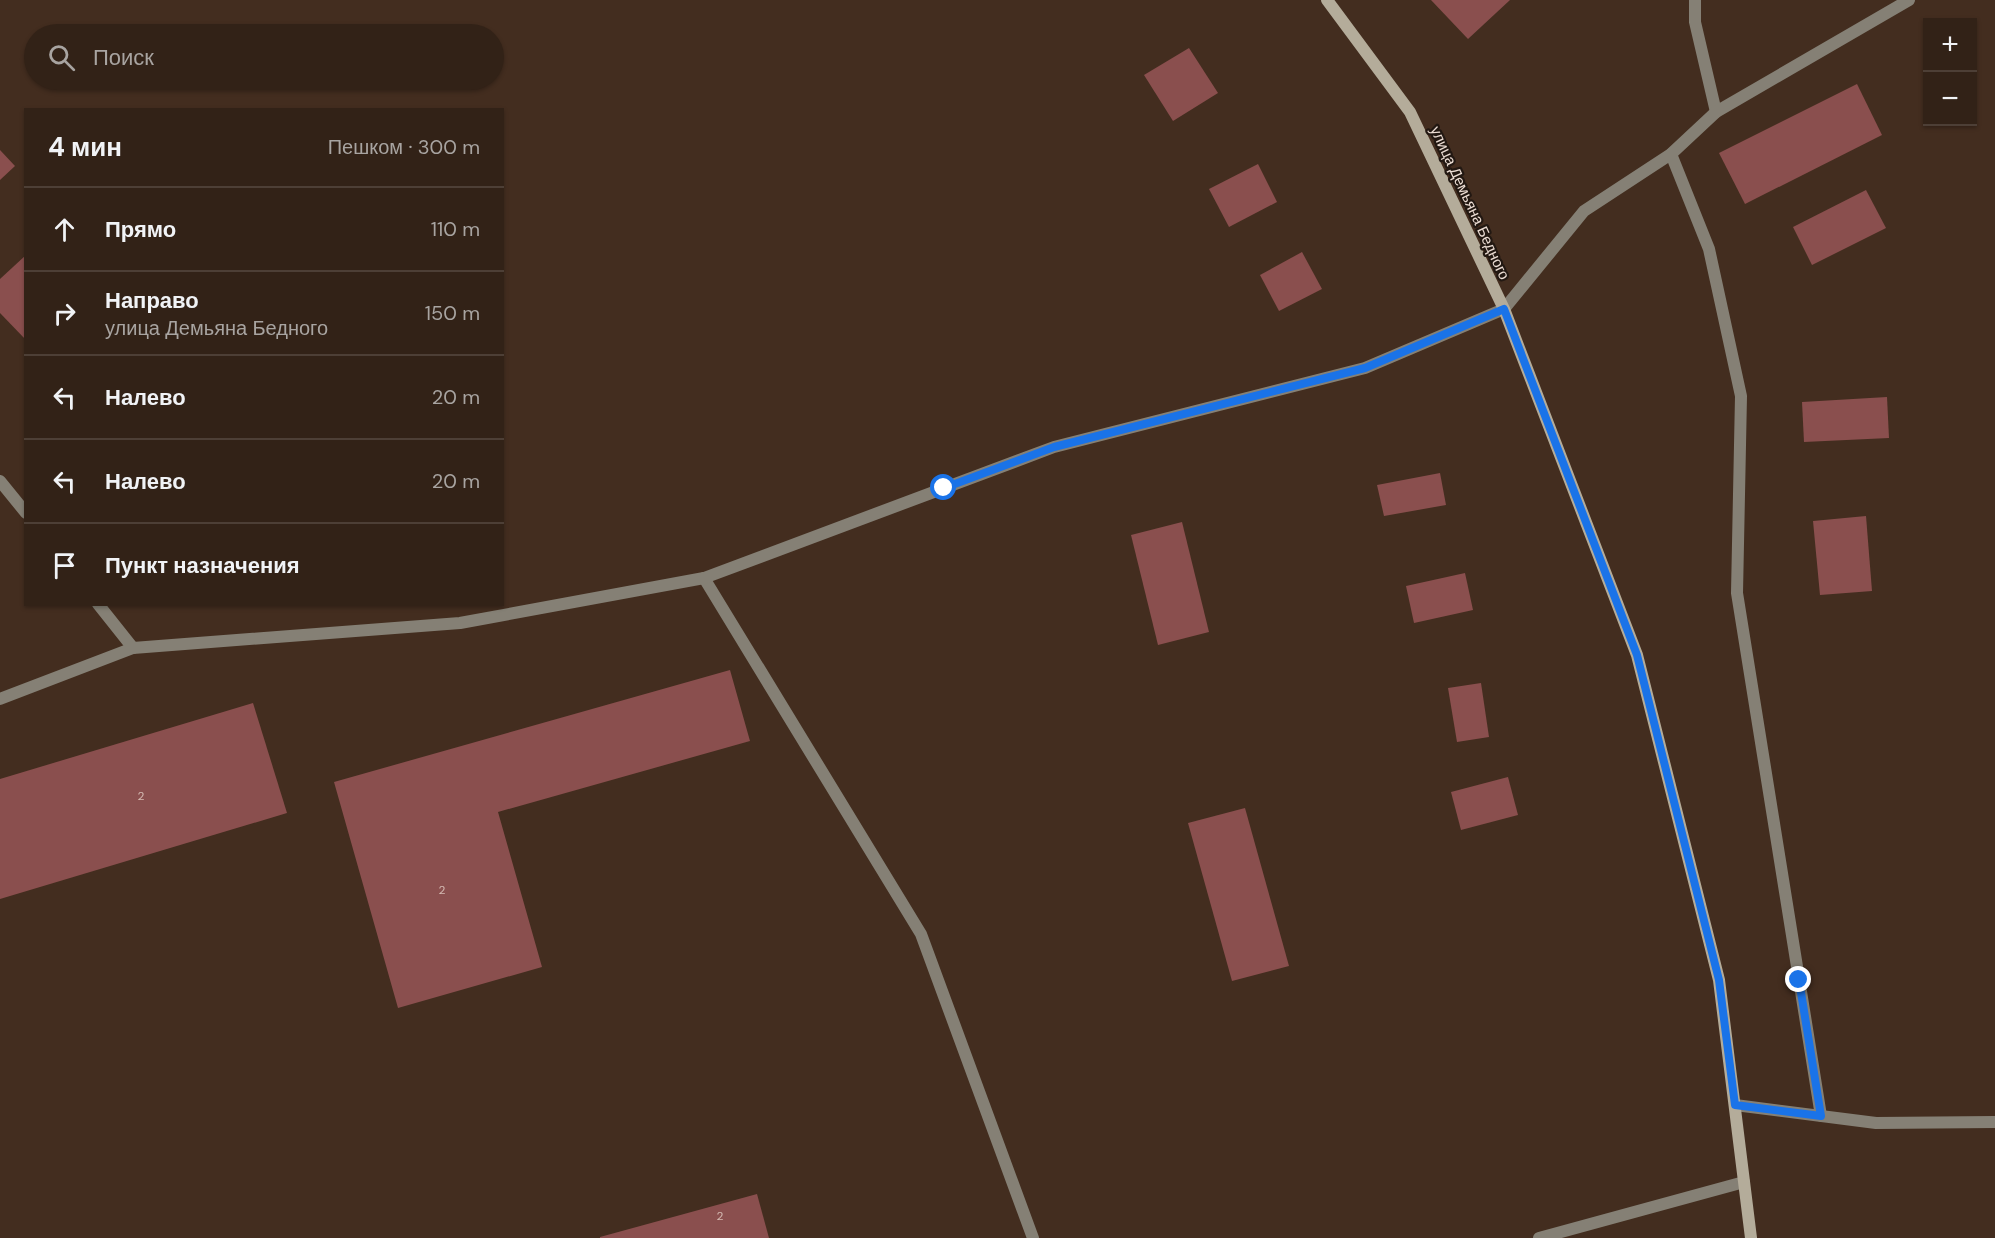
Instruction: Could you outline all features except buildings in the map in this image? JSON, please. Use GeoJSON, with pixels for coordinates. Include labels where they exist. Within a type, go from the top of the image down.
{"type":"FeatureCollection","features":[{"type":"Feature","properties":{"kind":"street","name":"улица Демьяна Бедного"},"geometry":{"type":"LineString","coordinates":[[1327,0],[1410,112],[1504,309],[1637,655],[1719,980],[1751,1238]]}},
{"type":"Feature","properties":{"kind":"street"},"geometry":{"type":"LineString","coordinates":[[1695,0],[1695,22],[1716,112]]}},
{"type":"Feature","properties":{"kind":"street"},"geometry":{"type":"LineString","coordinates":[[0,699],[133,648],[460,622],[704,578],[1054,447],[1365,368],[1504,309],[1584,211],[1671,154],[1716,112],[1909,0]]}},
{"type":"Feature","properties":{"kind":"street"},"geometry":{"type":"LineString","coordinates":[[1671,154],[1709,249],[1741,396],[1737,593],[1821,1116]]}},
{"type":"Feature","properties":{"kind":"street"},"geometry":{"type":"LineString","coordinates":[[0,481],[24,511]]}},
{"type":"Feature","properties":{"kind":"street"},"geometry":{"type":"LineString","coordinates":[[704,578],[921,934],[1033,1238]]}},
{"type":"Feature","properties":{"kind":"street"},"geometry":{"type":"LineString","coordinates":[[100,606],[133,648]]}},
{"type":"Feature","properties":{"kind":"street"},"geometry":{"type":"LineString","coordinates":[[1735,1105],[1876,1123],[1995,1122]]}},
{"type":"Feature","properties":{"kind":"street"},"geometry":{"type":"LineString","coordinates":[[1539,1238],[1744,1182]]}},
{"type":"Feature","properties":{"kind":"route"},"geometry":{"type":"LineString","coordinates":[[944,488],[1054,447],[1365,368],[1504,309],[1637,655],[1719,980],[1735,1105],[1821,1116],[1799,980]]}}]}
